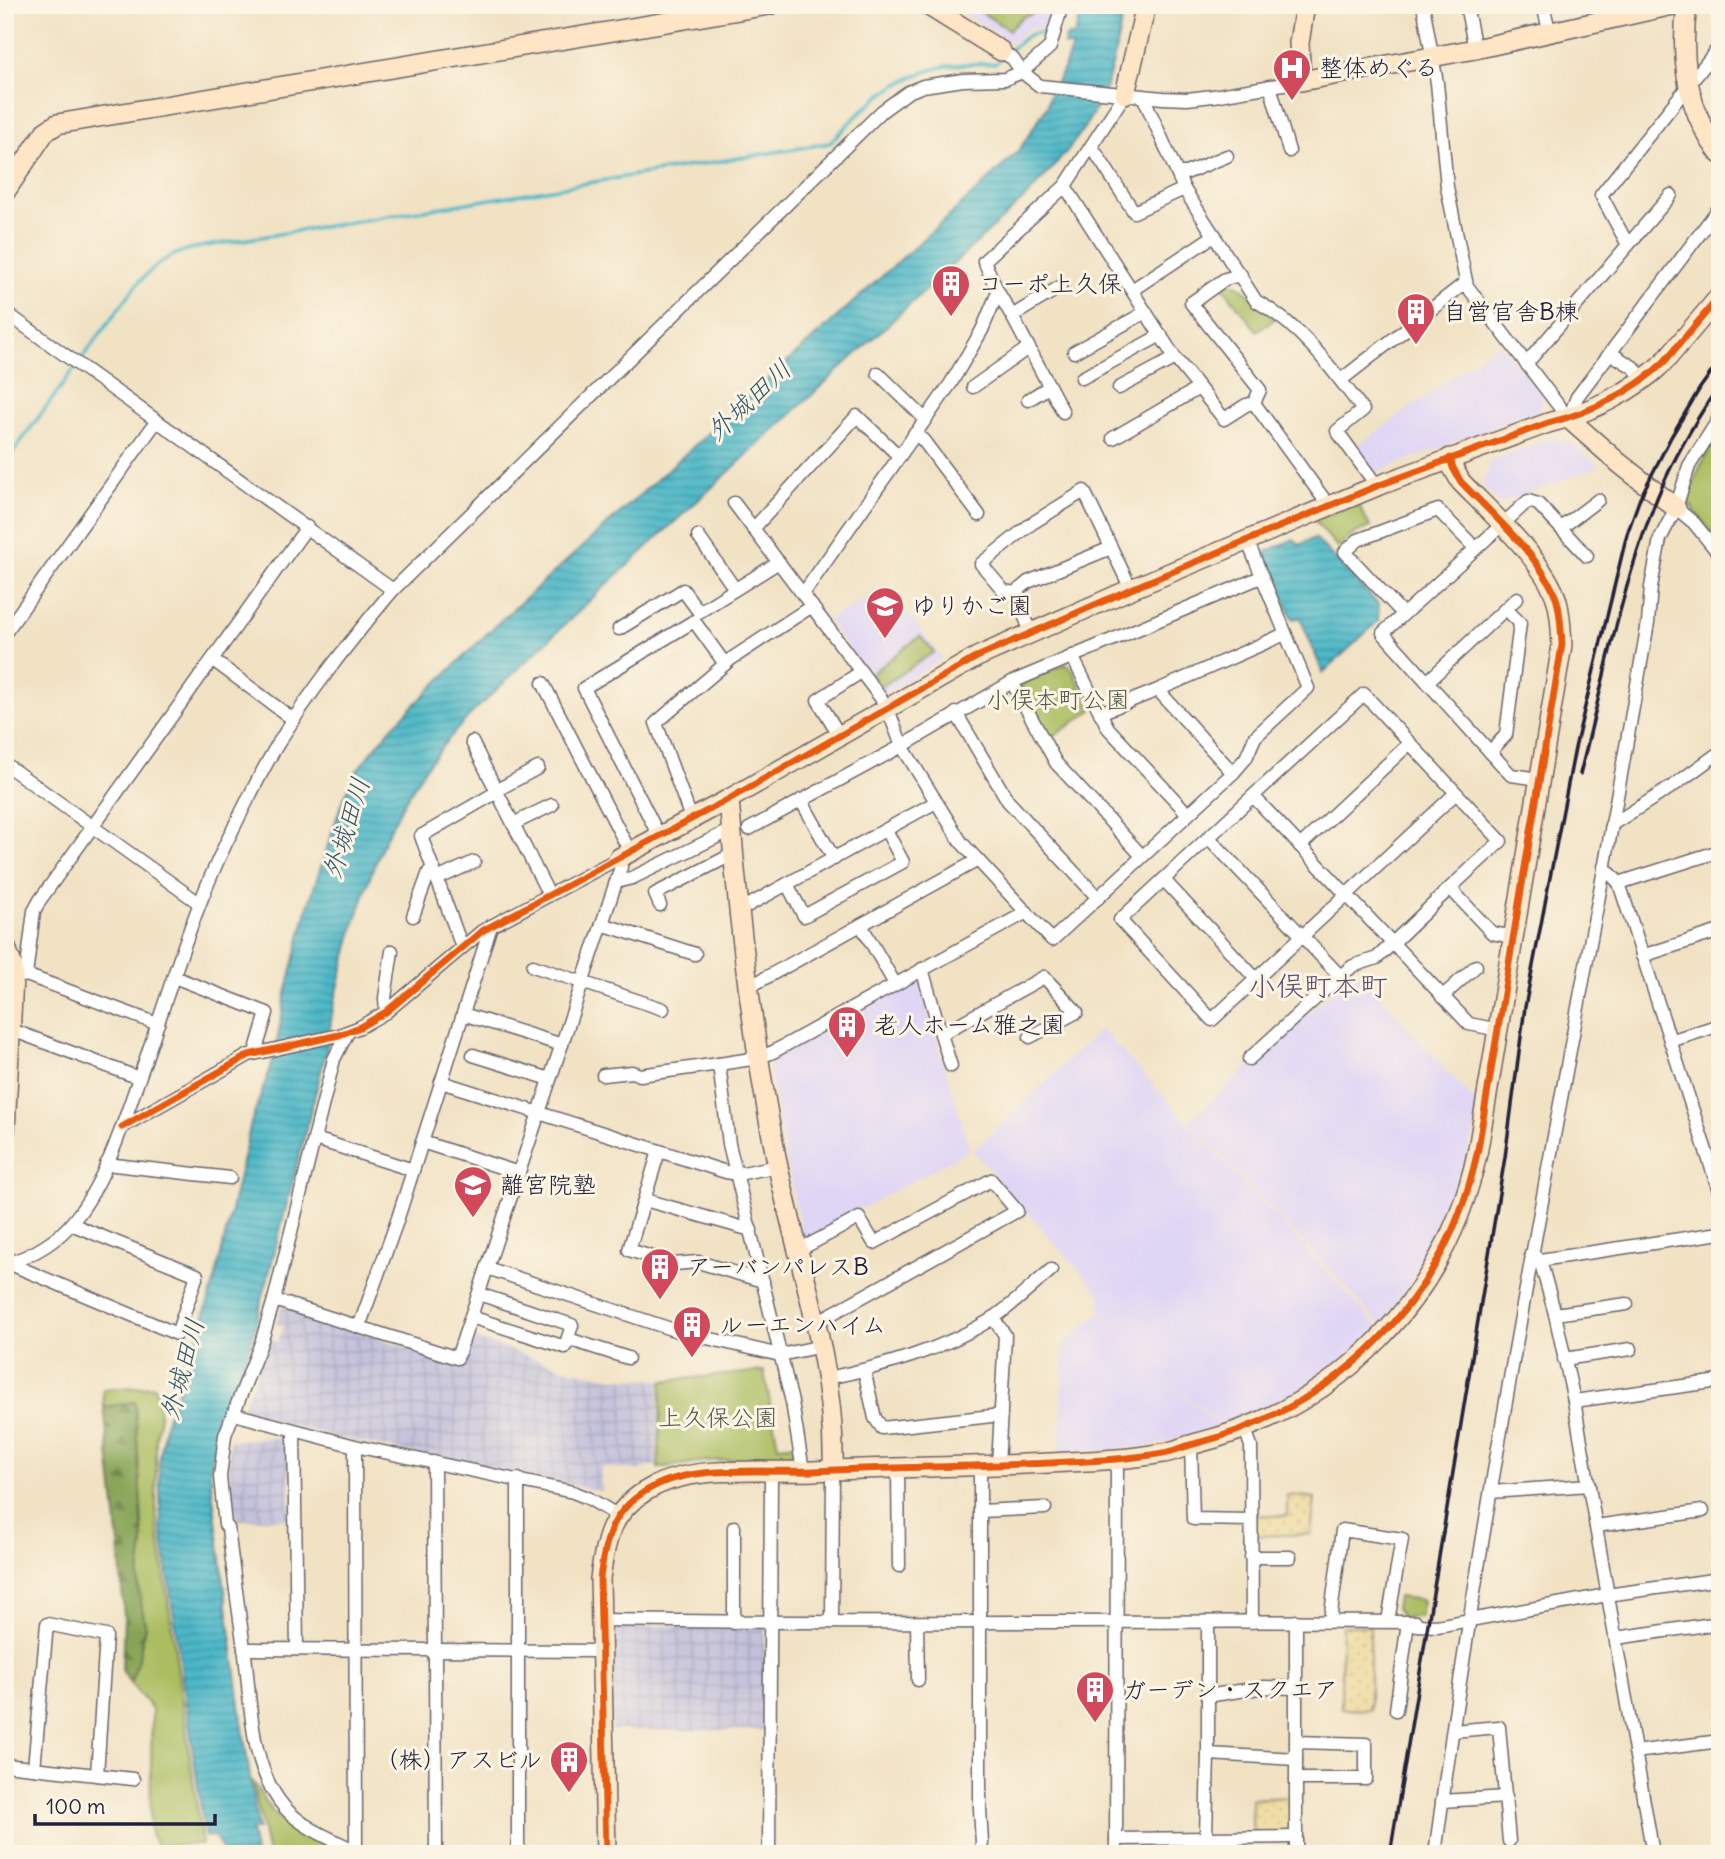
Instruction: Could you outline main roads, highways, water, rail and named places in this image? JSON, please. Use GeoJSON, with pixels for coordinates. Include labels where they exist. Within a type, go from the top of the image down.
{"type":"FeatureCollection","features":[{"type":"Feature","properties":{"kind":"water","name":"外城田川"},"geometry":{"type":"Polygon","coordinates":[[[1082,5],[1125,5],[1105,89],[1085,127],[1057,163],[1027,196],[601,590],[469,716],[424,770],[385,839],[353,929],[333,1008],[327,1048],[251,1343],[221,1424],[212,1457],[210,1474],[258,1829],[251,1830],[255,1854],[225,1854],[214,1836],[205,1837],[161,1526],[159,1463],[165,1424],[194,1349],[216,1276],[251,1123],[274,1058],[286,993],[308,906],[342,802],[358,769],[391,728],[499,622],[1019,150],[1048,105],[1049,96],[1062,73],[1072,47],[1064,45],[1066,37],[1075,35],[1082,5]]]}},
{"type":"Feature","properties":{"kind":"water"},"geometry":{"type":"Polygon","coordinates":[[[1315,538],[1379,605],[1378,621],[1323,673],[1300,617],[1293,620],[1264,553],[1294,539],[1299,545],[1315,538]]]}},
{"type":"Feature","properties":{"kind":"waterway"},"geometry":{"type":"LineString","coordinates":[[1009,51],[1032,34],[1050,34]]}},
{"type":"Feature","properties":{"kind":"waterway"},"geometry":{"type":"LineString","coordinates":[[5,463],[134,288],[156,266],[180,252],[830,143],[867,106],[908,79],[942,67],[996,63],[1001,59]]}},
{"type":"Feature","properties":{"kind":"railway"},"geometry":{"type":"LineString","coordinates":[[1390,1854],[1505,1157],[1525,1007],[1575,748],[1627,534],[1640,498],[1671,437],[1720,360]]}},
{"type":"Feature","properties":{"kind":"railway"},"geometry":{"type":"LineString","coordinates":[[1580,774],[1621,608],[1641,542],[1674,461],[1720,384]]}},
{"type":"Feature","properties":{"kind":"place","name":"整体めぐる"},"geometry":{"type":"Point","coordinates":[1292,102]}},
{"type":"Feature","properties":{"kind":"place","name":"コーポ上久保"},"geometry":{"type":"Point","coordinates":[951,318]}},
{"type":"Feature","properties":{"kind":"place","name":"自営官舎B棟"},"geometry":{"type":"Point","coordinates":[1416,346]}},
{"type":"Feature","properties":{"kind":"place","name":"ゆりかご園"},"geometry":{"type":"Point","coordinates":[885,640]}},
{"type":"Feature","properties":{"kind":"place","name":"老人ホーム雅之園"},"geometry":{"type":"Point","coordinates":[847,1059]}},
{"type":"Feature","properties":{"kind":"place","name":"離宮院塾"},"geometry":{"type":"Point","coordinates":[473,1219]}},
{"type":"Feature","properties":{"kind":"place","name":"アーバンパレスB"},"geometry":{"type":"Point","coordinates":[660,1301]}},
{"type":"Feature","properties":{"kind":"place","name":"ルーエンハイム"},"geometry":{"type":"Point","coordinates":[692,1359]}},
{"type":"Feature","properties":{"kind":"place","name":"ガーデン・スクエア"},"geometry":{"type":"Point","coordinates":[1095,1724]}},
{"type":"Feature","properties":{"kind":"place","name":"（株）アスビル"},"geometry":{"type":"Point","coordinates":[569,1794]}},
{"type":"Feature","properties":{"kind":"district","name":"小俣町本町"},"geometry":{"type":"Point","coordinates":[1318,986]}},
{"type":"Feature","properties":{"kind":"park label","name":"小俣本町公園"},"geometry":{"type":"Point","coordinates":[1058,700]}},
{"type":"Feature","properties":{"kind":"park label","name":"上久保公園"},"geometry":{"type":"Point","coordinates":[718,1418]}}]}
